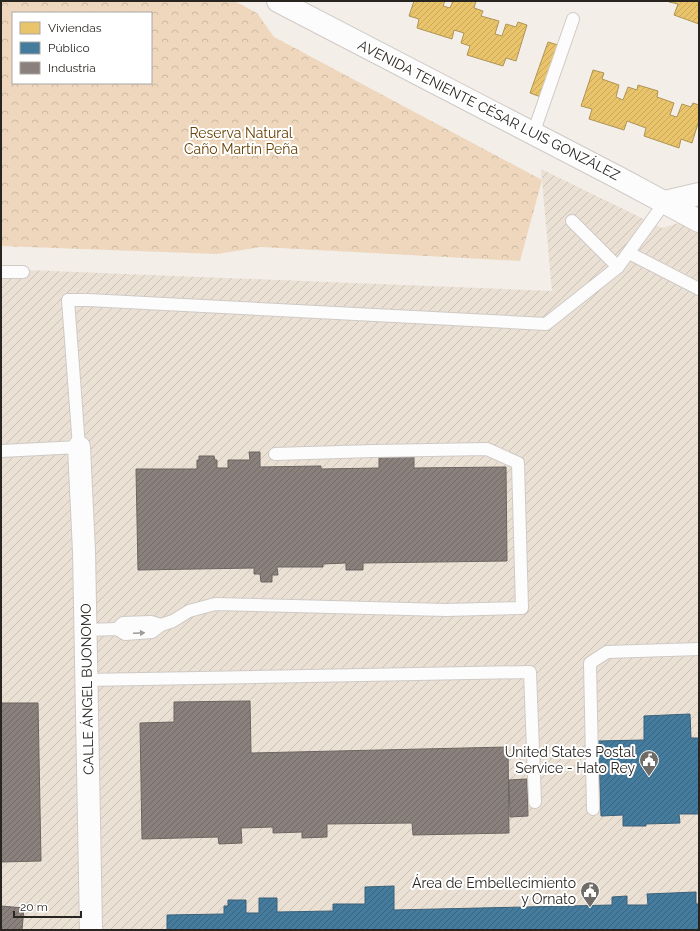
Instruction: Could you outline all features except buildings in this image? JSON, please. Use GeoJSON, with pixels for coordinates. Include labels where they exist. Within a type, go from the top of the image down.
{"type":"FeatureCollection","features":[{"type":"Feature","properties":{"kind":"street","name":"AVENIDA TENIENTE CÉSAR LUIS GONZÁLEZ"},"geometry":{"type":"LineString","coordinates":[[278,1],[699,221]]}},
{"type":"Feature","properties":{"kind":"street"},"geometry":{"type":"LineString","coordinates":[[665,202],[699,194]]}},
{"type":"Feature","properties":{"kind":"street","name":"CALLE ÁNGEL BUONOMO"},"geometry":{"type":"LineString","coordinates":[[79,447],[86,630],[91,930]]}},
{"type":"Feature","properties":{"kind":"lane"},"geometry":{"type":"LineString","coordinates":[[533,134],[572,19]]}},
{"type":"Feature","properties":{"kind":"lane"},"geometry":{"type":"LineString","coordinates":[[1,451],[79,447],[68,300],[546,324],[618,267],[665,202]]}},
{"type":"Feature","properties":{"kind":"lane"},"geometry":{"type":"LineString","coordinates":[[572,221],[618,267]]}},
{"type":"Feature","properties":{"kind":"lane"},"geometry":{"type":"LineString","coordinates":[[629,253],[699,289]]}},
{"type":"Feature","properties":{"kind":"lane"},"geometry":{"type":"LineString","coordinates":[[1,272],[23,272]]}},
{"type":"Feature","properties":{"kind":"lane"},"geometry":{"type":"LineString","coordinates":[[86,630],[117,629],[125,634],[152,632],[161,625],[173,621],[189,611],[215,604],[446,610],[522,608],[518,463],[487,449],[274,454]]}},
{"type":"Feature","properties":{"kind":"lane"},"geometry":{"type":"LineString","coordinates":[[593,809],[590,663],[607,652],[699,649]]}},
{"type":"Feature","properties":{"kind":"lane"},"geometry":{"type":"LineString","coordinates":[[86,680],[530,672],[535,802]]}},
{"type":"Feature","properties":{"kind":"shaded area"},"geometry":{"type":"Polygon","coordinates":[[[541,169],[662,228],[699,217],[699,930],[1,930],[1,269],[552,291],[541,169]]]}},
{"type":"Feature","properties":{"kind":"green space","name":"Reserva Natural Caño Martín Peña"},"geometry":{"type":"Polygon","coordinates":[[[1,1],[234,1],[257,13],[274,37],[542,180],[520,261],[261,247],[217,254],[1,246],[1,1]]]}},
{"type":"Feature","properties":{"kind":"place","name":"United States Postal Service - Hato Rey"},"geometry":{"type":"Point","coordinates":[649,777]}},
{"type":"Feature","properties":{"kind":"place","name":"Área de Embellecimiento y Ornato"},"geometry":{"type":"Point","coordinates":[590,908]}}]}
